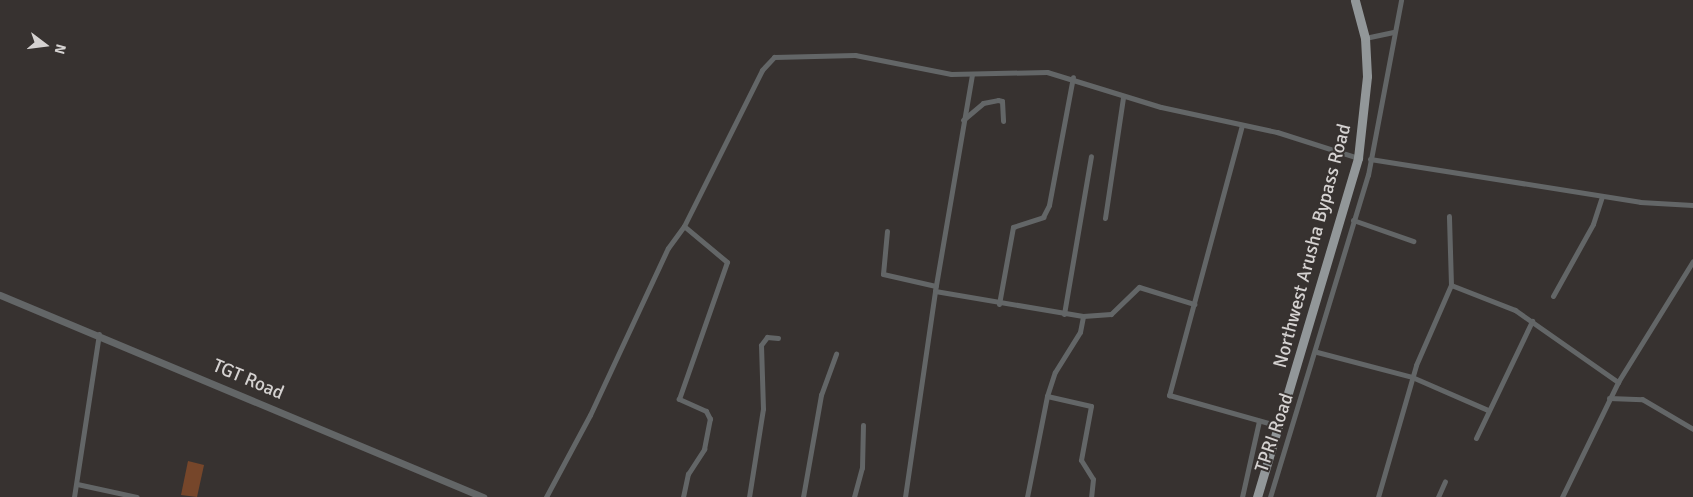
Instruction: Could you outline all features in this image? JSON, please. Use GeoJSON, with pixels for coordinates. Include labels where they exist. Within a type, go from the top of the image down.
{"type":"FeatureCollection","features":[{"type":"Feature","properties":{"kind":"main road","name":"Northwest Arusha Bypass Road"},"geometry":{"type":"LineString","coordinates":[[1257,497],[1358,158],[1367,76],[1365,38],[1354,0]]}},
{"type":"Feature","properties":{"kind":"street","name":"TPRI Road"},"geometry":{"type":"LineString","coordinates":[[1270,497],[1317,352],[1370,159],[1393,32],[1401,0]]}},
{"type":"Feature","properties":{"kind":"street"},"geometry":{"type":"LineString","coordinates":[[1365,38],[1393,32]]}},
{"type":"Feature","properties":{"kind":"street"},"geometry":{"type":"LineString","coordinates":[[546,497],[590,415],[668,248],[684,226],[768,60],[855,55],[972,74],[1030,70],[1073,78],[1123,97],[1242,125],[1358,158]]}},
{"type":"Feature","properties":{"kind":"street"},"geometry":{"type":"LineString","coordinates":[[904,497],[962,120],[972,74]]}},
{"type":"Feature","properties":{"kind":"street"},"geometry":{"type":"LineString","coordinates":[[999,304],[1013,227],[1047,212],[1073,78]]}},
{"type":"Feature","properties":{"kind":"street"},"geometry":{"type":"LineString","coordinates":[[1105,218],[1123,97]]}},
{"type":"Feature","properties":{"kind":"street"},"geometry":{"type":"LineString","coordinates":[[962,120],[983,103],[998,100],[1002,101],[1004,121]]}},
{"type":"Feature","properties":{"kind":"street"},"geometry":{"type":"LineString","coordinates":[[1242,125],[1169,395],[1279,426]]}},
{"type":"Feature","properties":{"kind":"street"},"geometry":{"type":"LineString","coordinates":[[1064,314],[1091,156]]}},
{"type":"Feature","properties":{"kind":"street"},"geometry":{"type":"LineString","coordinates":[[1370,159],[1681,208],[1693,205]]}},
{"type":"Feature","properties":{"kind":"street"},"geometry":{"type":"LineString","coordinates":[[1553,296],[1593,224],[1602,196]]}},
{"type":"Feature","properties":{"kind":"street"},"geometry":{"type":"LineString","coordinates":[[1378,497],[1412,377],[1451,285],[1449,216]]}},
{"type":"Feature","properties":{"kind":"street"},"geometry":{"type":"LineString","coordinates":[[1353,220],[1413,240]]}},
{"type":"Feature","properties":{"kind":"street"},"geometry":{"type":"LineString","coordinates":[[683,497],[688,474],[704,449],[710,419],[706,411],[679,399],[727,262],[684,226]]}},
{"type":"Feature","properties":{"kind":"street"},"geometry":{"type":"LineString","coordinates":[[887,231],[883,274],[999,304],[1083,316],[1116,311],[1139,287],[1194,304]]}},
{"type":"Feature","properties":{"kind":"street"},"geometry":{"type":"LineString","coordinates":[[1562,497],[1609,398],[1693,261]]}},
{"type":"Feature","properties":{"kind":"street"},"geometry":{"type":"LineString","coordinates":[[1451,285],[1502,303],[1532,321],[1618,382]]}},
{"type":"Feature","properties":{"kind":"street","name":"TGT Road"},"geometry":{"type":"LineString","coordinates":[[0,295],[98,334],[483,497]]}},
{"type":"Feature","properties":{"kind":"street"},"geometry":{"type":"LineString","coordinates":[[1027,497],[1047,396],[1055,372],[1080,332],[1083,316]]}},
{"type":"Feature","properties":{"kind":"street"},"geometry":{"type":"LineString","coordinates":[[1476,438],[1532,321]]}},
{"type":"Feature","properties":{"kind":"street"},"geometry":{"type":"LineString","coordinates":[[74,497],[98,334]]}},
{"type":"Feature","properties":{"kind":"street"},"geometry":{"type":"LineString","coordinates":[[749,497],[763,410],[761,345],[767,337],[778,338]]}},
{"type":"Feature","properties":{"kind":"street"},"geometry":{"type":"LineString","coordinates":[[1317,352],[1412,377],[1488,410]]}},
{"type":"Feature","properties":{"kind":"street"},"geometry":{"type":"LineString","coordinates":[[804,497],[821,394],[836,354]]}},
{"type":"Feature","properties":{"kind":"street"},"geometry":{"type":"LineString","coordinates":[[1047,396],[1091,406],[1081,460],[1093,479],[1091,497]]}},
{"type":"Feature","properties":{"kind":"street"},"geometry":{"type":"LineString","coordinates":[[1609,398],[1647,401],[1693,428]]}},
{"type":"Feature","properties":{"kind":"street"},"geometry":{"type":"LineString","coordinates":[[1242,497],[1259,421]]}},
{"type":"Feature","properties":{"kind":"street"},"geometry":{"type":"LineString","coordinates":[[854,497],[862,468],[863,425]]}},
{"type":"Feature","properties":{"kind":"street"},"geometry":{"type":"LineString","coordinates":[[1438,497],[1445,481]]}},
{"type":"Feature","properties":{"kind":"street"},"geometry":{"type":"LineString","coordinates":[[77,484],[137,497]]}},
{"type":"Feature","properties":{"kind":"shaded area"},"geometry":{"type":"Polygon","coordinates":[[[188,461],[204,465],[197,497],[181,495],[188,461]]]}}]}
